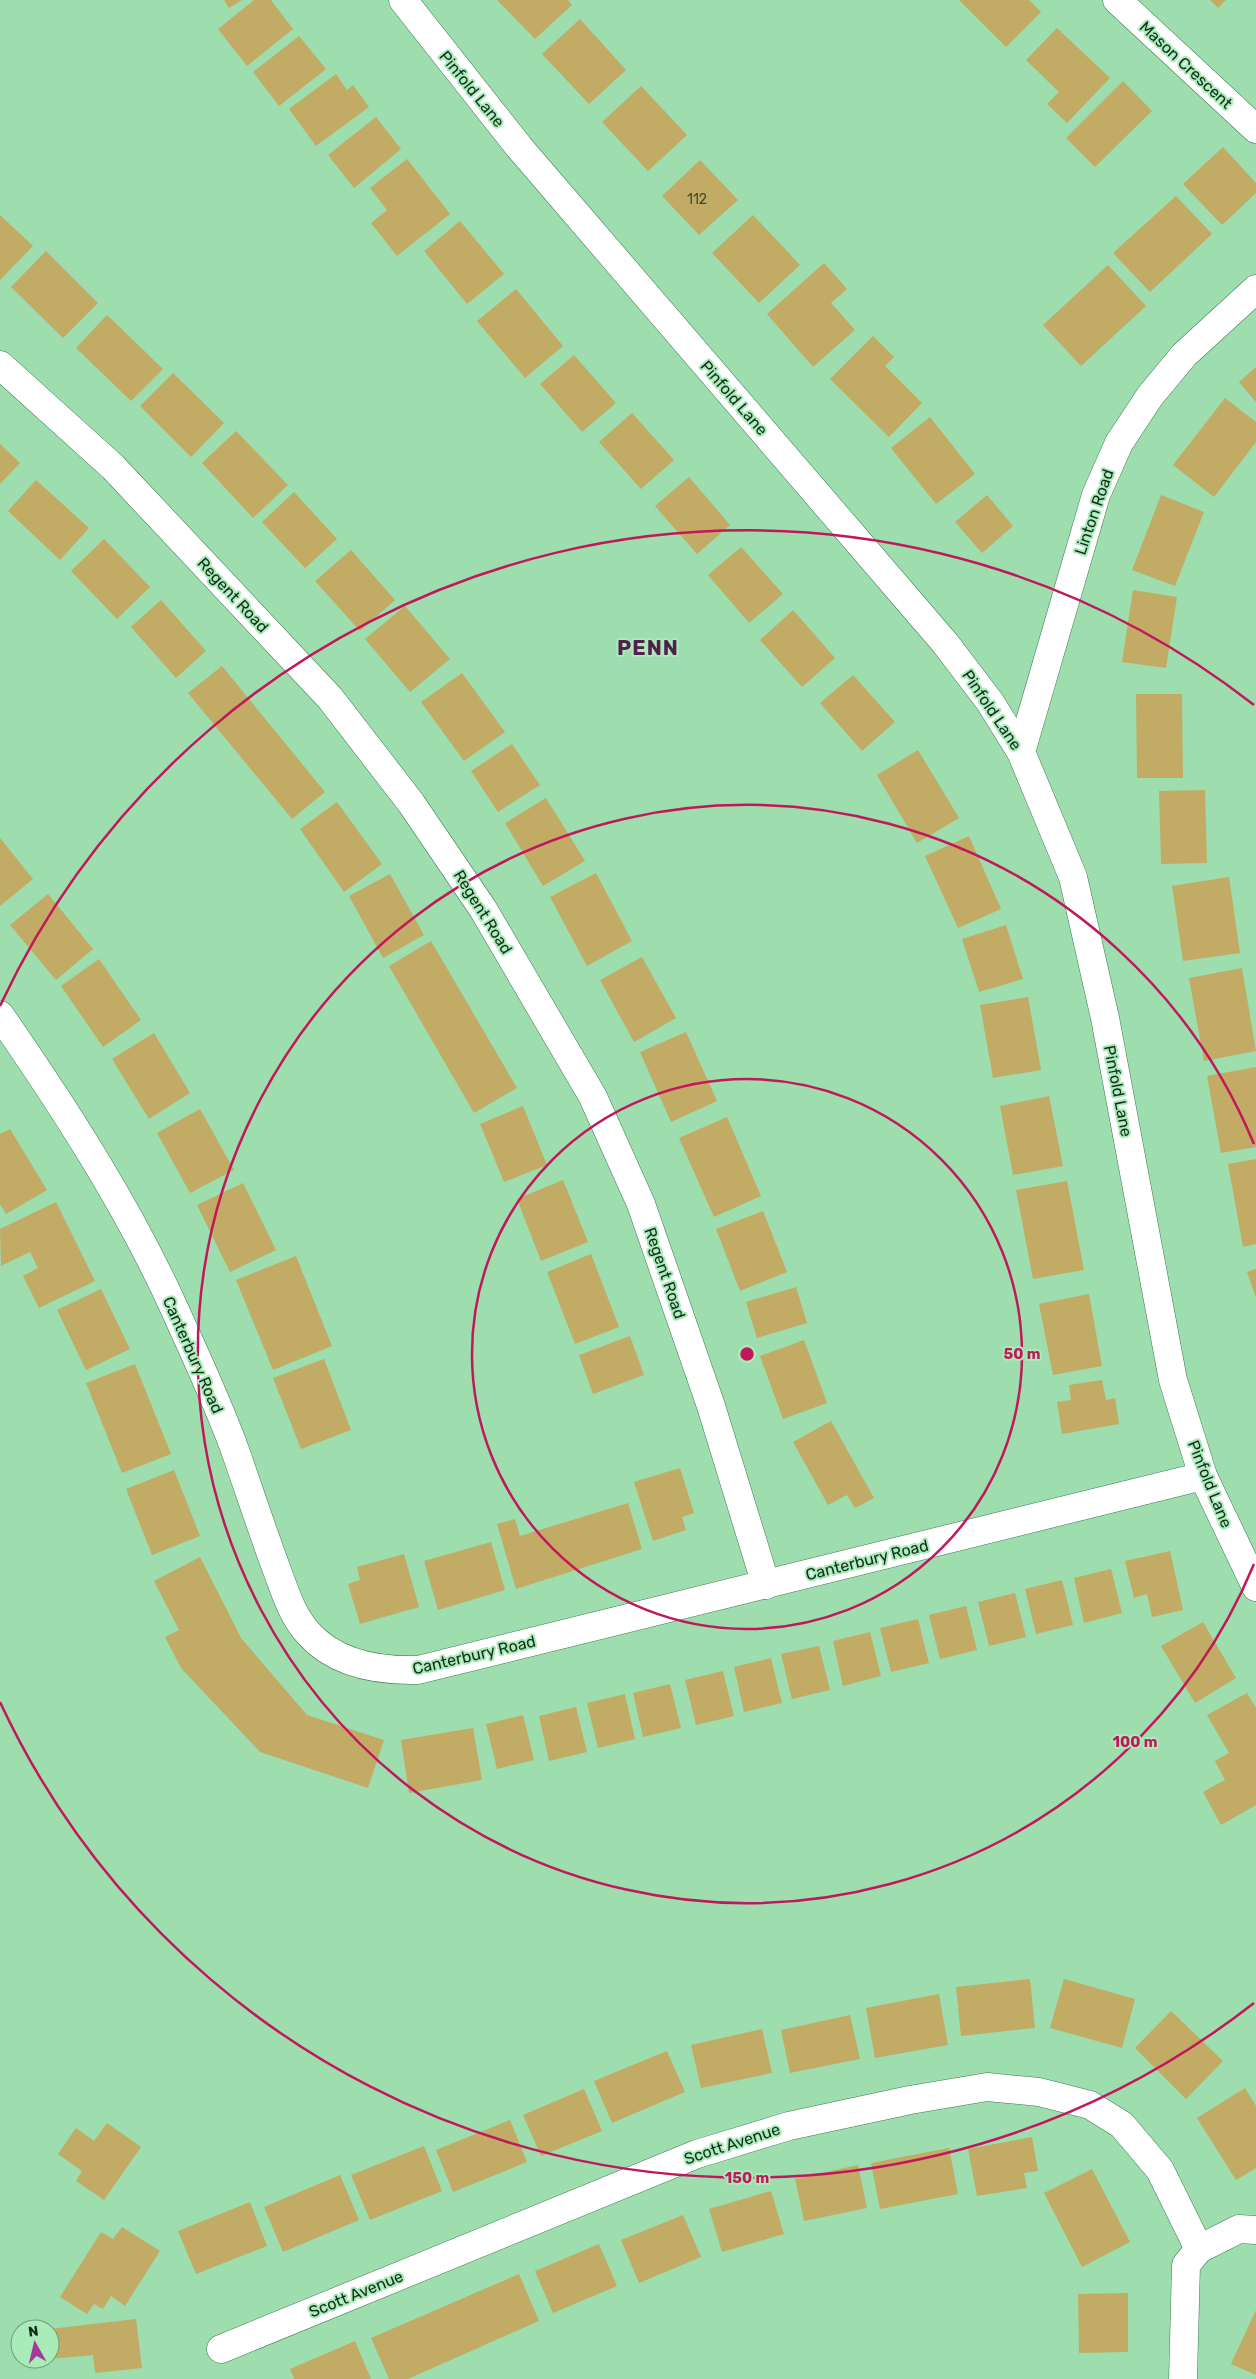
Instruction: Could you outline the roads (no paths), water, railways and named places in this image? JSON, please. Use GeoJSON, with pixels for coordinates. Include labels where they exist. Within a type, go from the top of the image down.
{"type":"FeatureCollection","features":[{"type":"Feature","properties":{"kind":"street","name":"Pinfold Lane"},"geometry":{"type":"LineString","coordinates":[[403,0],[519,147],[945,643],[990,702],[1021,752],[1072,877],[1105,1018],[1173,1380],[1203,1476],[1256,1587]]}},
{"type":"Feature","properties":{"kind":"street","name":"Mason Crescent"},"geometry":{"type":"LineString","coordinates":[[1117,0],[1256,129]]}},
{"type":"Feature","properties":{"kind":"street","name":"Linton Road"},"geometry":{"type":"LineString","coordinates":[[1021,752],[1096,495],[1120,443],[1150,396],[1184,355],[1256,290]]}},
{"type":"Feature","properties":{"kind":"street","name":"Regent Road"},"geometry":{"type":"LineString","coordinates":[[0,364],[113,467],[330,698],[411,803],[483,908],[593,1097],[640,1204],[711,1406],[766,1585]]}},
{"type":"Feature","properties":{"kind":"street","name":"Canterbury Road"},"geometry":{"type":"LineString","coordinates":[[0,1015],[37,1068],[109,1182],[178,1318],[235,1451],[293,1612],[309,1635],[330,1651],[351,1662],[392,1671],[418,1670],[1203,1476]]}},
{"type":"Feature","properties":{"kind":"street","name":"Scott Avenue"},"geometry":{"type":"LineString","coordinates":[[221,2349],[697,2154],[799,2124],[910,2100],[987,2087],[1040,2092],[1090,2105],[1122,2125],[1160,2170],[1199,2248]]}},
{"type":"Feature","properties":{"kind":"street"},"geometry":{"type":"LineString","coordinates":[[1183,2379],[1186,2265],[1199,2248],[1238,2229],[1256,2230]]}},
{"type":"Feature","properties":{"kind":"district","name":"PENN"},"geometry":{"type":"Point","coordinates":[648,647]}}]}
